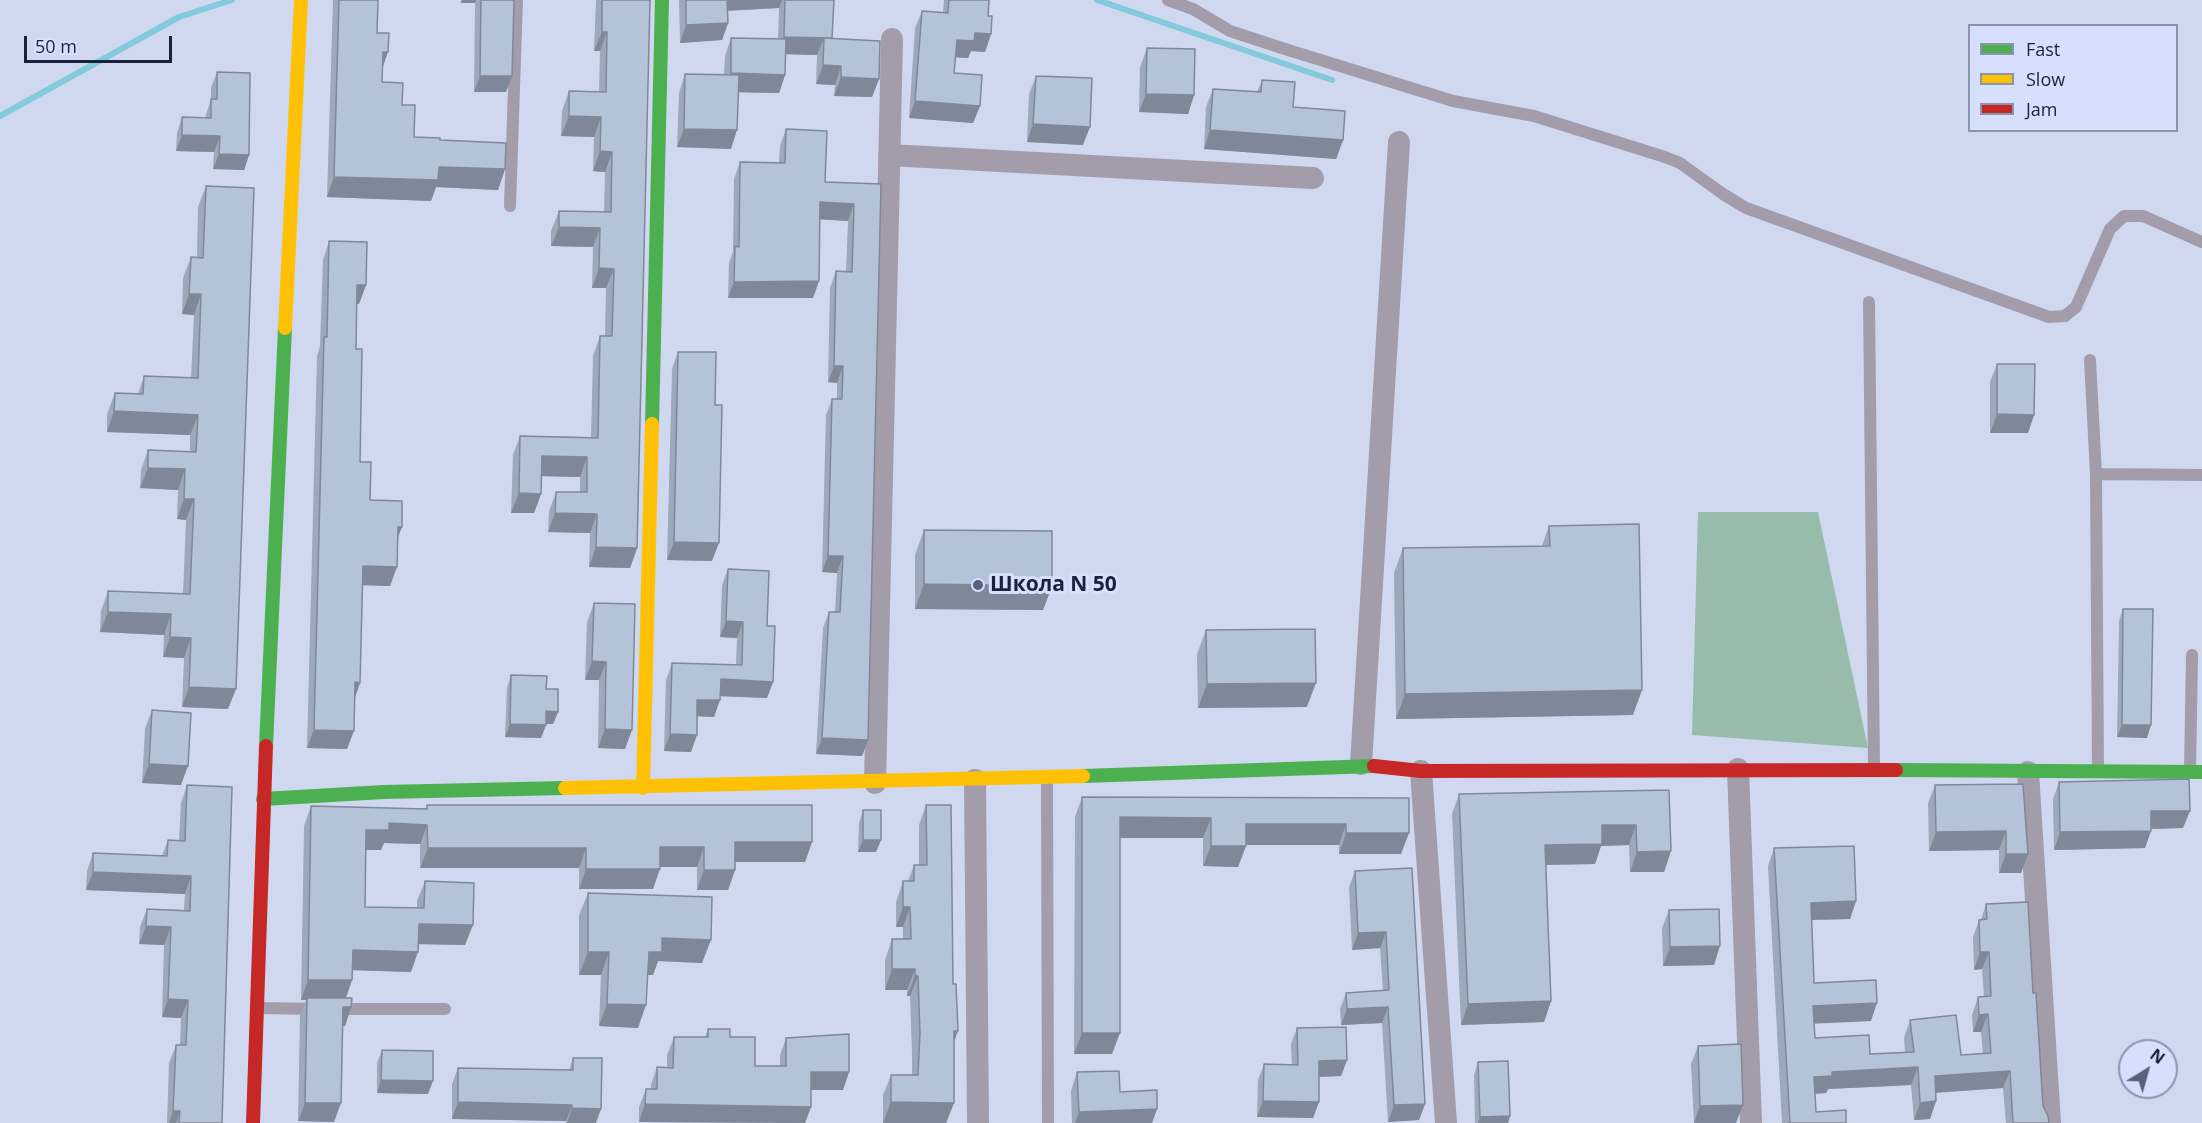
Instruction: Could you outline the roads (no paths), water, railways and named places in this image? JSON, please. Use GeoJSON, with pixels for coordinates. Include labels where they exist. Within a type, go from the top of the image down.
{"type":"FeatureCollection","features":[{"type":"Feature","properties":{"kind":"street"},"geometry":{"type":"LineString","coordinates":[[253,1123],[263,799],[301,0]]}},
{"type":"Feature","properties":{"kind":"street"},"geometry":{"type":"LineString","coordinates":[[643,788],[662,0]]}},
{"type":"Feature","properties":{"kind":"street"},"geometry":{"type":"LineString","coordinates":[[875,783],[892,39]]}},
{"type":"Feature","properties":{"kind":"street"},"geometry":{"type":"LineString","coordinates":[[1361,764],[1399,142]]}},
{"type":"Feature","properties":{"kind":"street"},"geometry":{"type":"LineString","coordinates":[[889,155],[1313,178]]}},
{"type":"Feature","properties":{"kind":"street"},"geometry":{"type":"LineString","coordinates":[[263,799],[384,792],[975,780],[1361,764],[1421,771],[1738,769],[2196,772]]}},
{"type":"Feature","properties":{"kind":"street"},"geometry":{"type":"LineString","coordinates":[[1738,769],[1751,1123]]}},
{"type":"Feature","properties":{"kind":"street"},"geometry":{"type":"LineString","coordinates":[[1421,771],[1446,1123]]}},
{"type":"Feature","properties":{"kind":"street"},"geometry":{"type":"LineString","coordinates":[[2028,772],[2050,1123]]}},
{"type":"Feature","properties":{"kind":"street"},"geometry":{"type":"LineString","coordinates":[[975,780],[978,1123]]}},
{"type":"Feature","properties":{"kind":"lane"},"geometry":{"type":"LineString","coordinates":[[510,206],[517,0]]}},
{"type":"Feature","properties":{"kind":"lane"},"geometry":{"type":"LineString","coordinates":[[1168,0],[1193,9],[1230,30],[1285,49],[1453,101],[1534,116],[1665,156],[1680,163],[1746,208],[2049,317],[2065,316],[2076,307],[2110,229],[2124,216],[2143,216],[2202,242]]}},
{"type":"Feature","properties":{"kind":"lane"},"geometry":{"type":"LineString","coordinates":[[1869,302],[1874,770]]}},
{"type":"Feature","properties":{"kind":"lane"},"geometry":{"type":"LineString","coordinates":[[2090,360],[2096,474],[2098,773]]}},
{"type":"Feature","properties":{"kind":"lane"},"geometry":{"type":"LineString","coordinates":[[2096,474],[2202,475]]}},
{"type":"Feature","properties":{"kind":"lane"},"geometry":{"type":"LineString","coordinates":[[2192,655],[2196,772]]}},
{"type":"Feature","properties":{"kind":"lane"},"geometry":{"type":"LineString","coordinates":[[1047,777],[1048,1123]]}},
{"type":"Feature","properties":{"kind":"lane"},"geometry":{"type":"LineString","coordinates":[[257,1008],[445,1009]]}},
{"type":"Feature","properties":{"kind":"waterway"},"geometry":{"type":"LineString","coordinates":[[0,116],[179,17],[232,0]]}},
{"type":"Feature","properties":{"kind":"waterway"},"geometry":{"type":"LineString","coordinates":[[1097,0],[1332,80]]}},
{"type":"Feature","properties":{"kind":"place","name":"Школа N 50"},"geometry":{"type":"Point","coordinates":[978,585]}}]}
